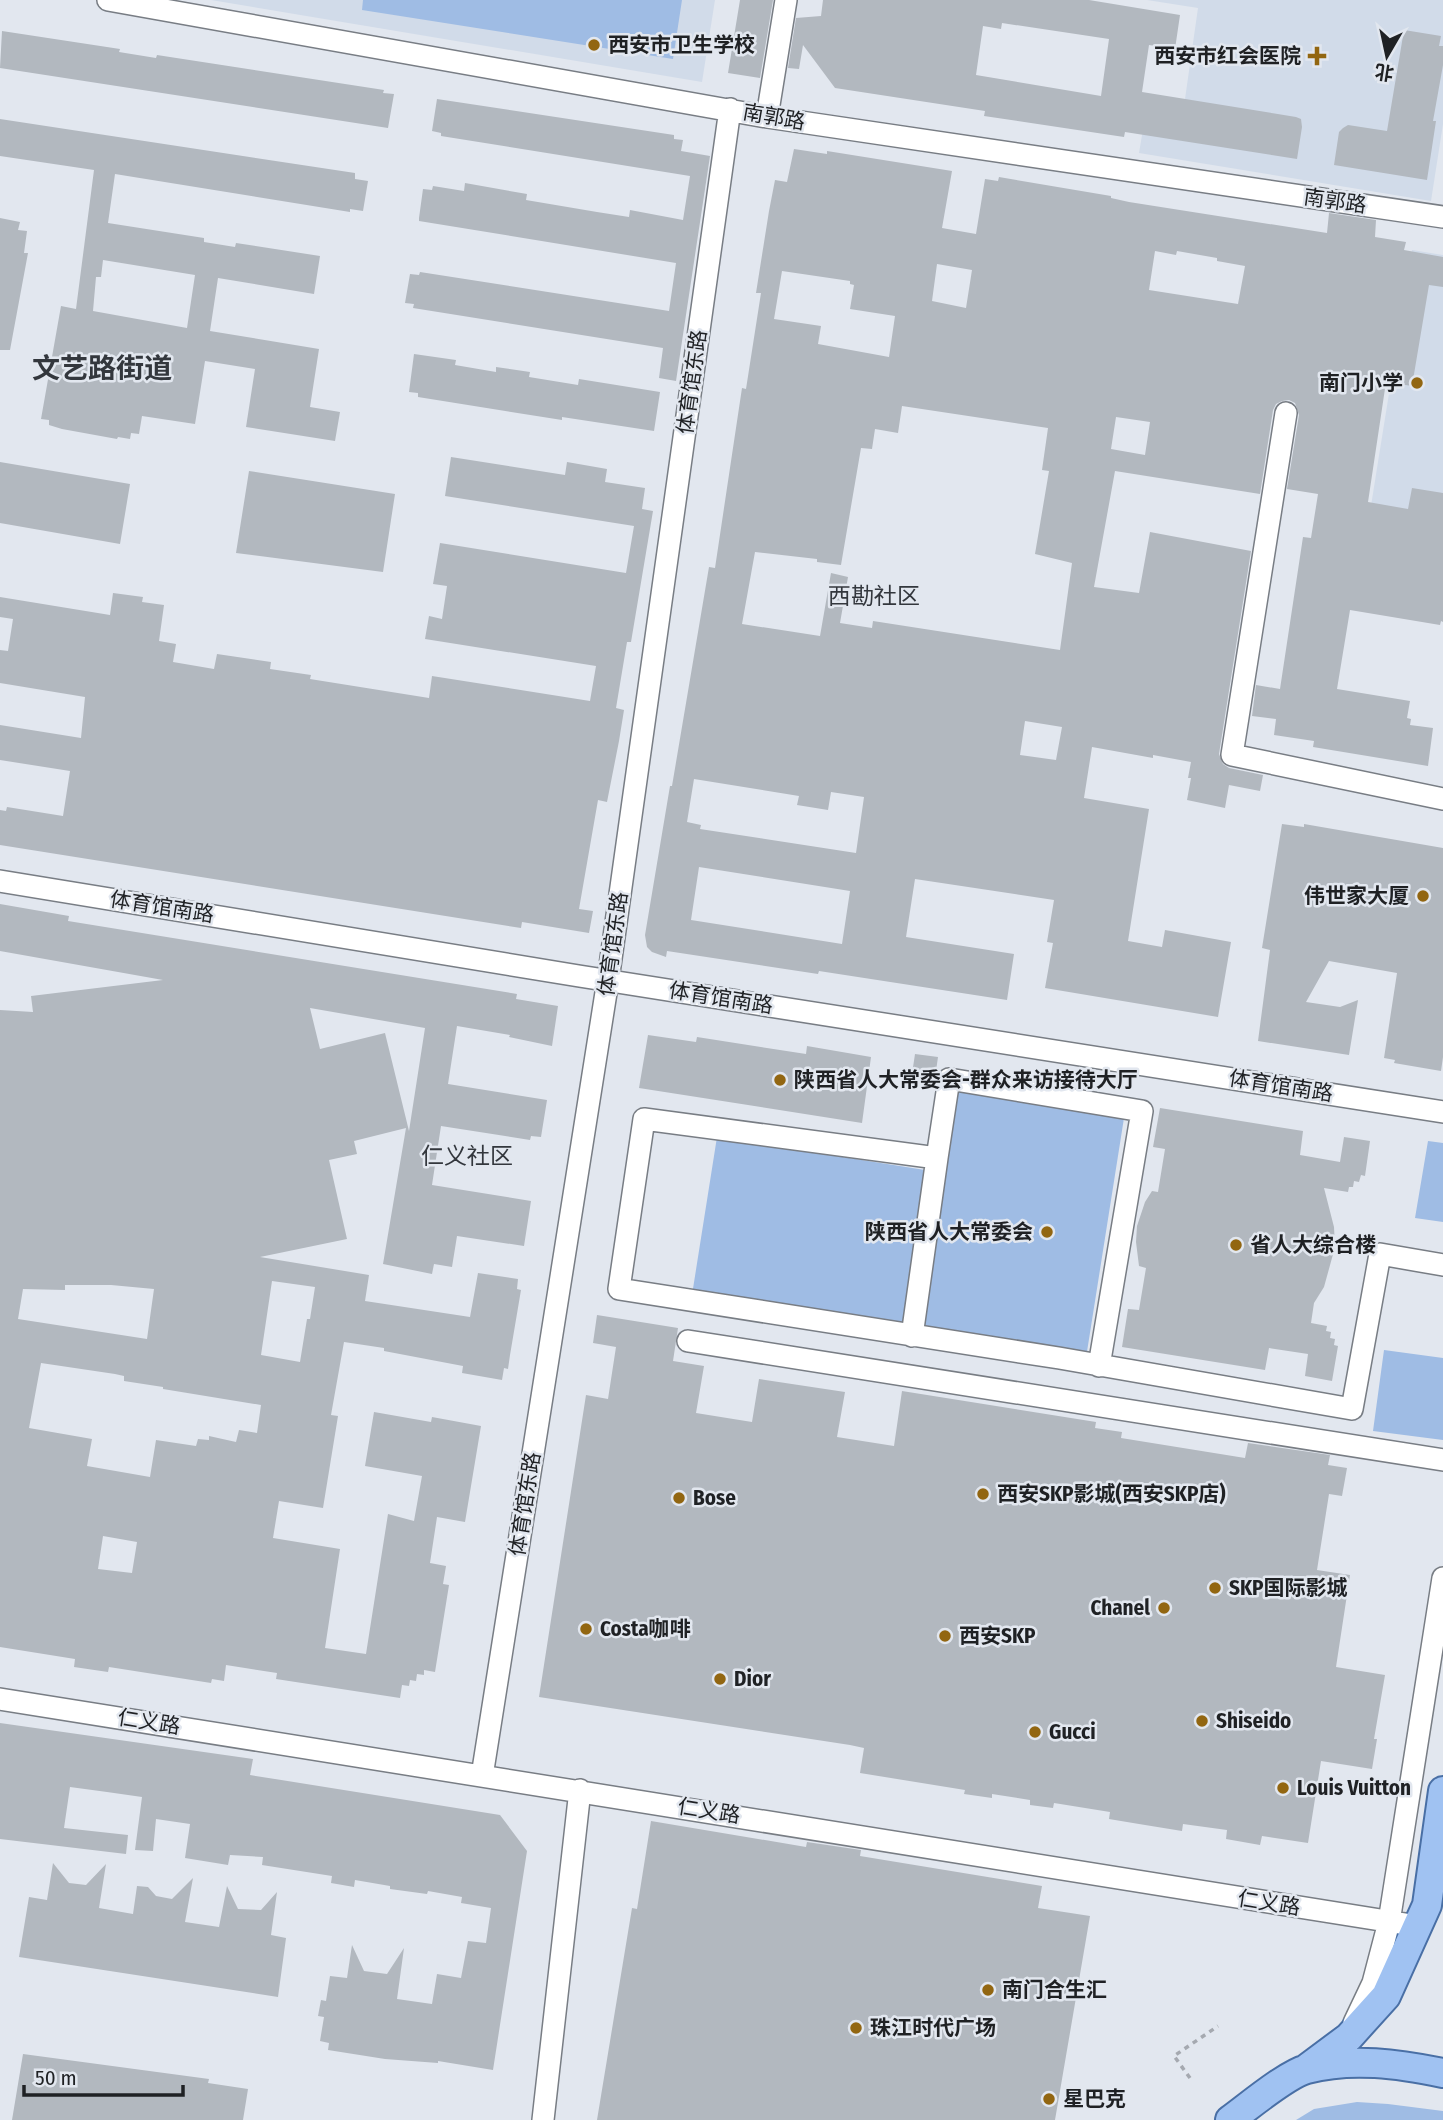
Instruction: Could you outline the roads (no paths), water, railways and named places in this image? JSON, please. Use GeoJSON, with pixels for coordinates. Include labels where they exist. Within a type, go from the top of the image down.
{"type":"FeatureCollection","features":[{"type":"Feature","properties":{"kind":"main road"},"geometry":{"type":"LineString","coordinates":[[1230,2120],[1349,2037],[1386,1996],[1427,1905],[1443,1791]]}},
{"type":"Feature","properties":{"kind":"main road"},"geometry":{"type":"LineString","coordinates":[[1306,2069],[1364,2062],[1443,2073]]}},
{"type":"Feature","properties":{"kind":"street","name":"南郭路"},"geometry":{"type":"LineString","coordinates":[[108,0],[767,117],[1443,217]]}},
{"type":"Feature","properties":{"kind":"street"},"geometry":{"type":"LineString","coordinates":[[767,117],[786,0]]}},
{"type":"Feature","properties":{"kind":"street","name":"体育馆东路"},"geometry":{"type":"LineString","coordinates":[[482,1776],[608,980],[730,109]]}},
{"type":"Feature","properties":{"kind":"street"},"geometry":{"type":"LineString","coordinates":[[1286,414],[1232,755],[1443,799]]}},
{"type":"Feature","properties":{"kind":"street","name":"体育馆南路"},"geometry":{"type":"LineString","coordinates":[[0,881],[1443,1112]]}},
{"type":"Feature","properties":{"kind":"street"},"geometry":{"type":"LineString","coordinates":[[912,1336],[949,1079],[1142,1111],[1099,1366]]}},
{"type":"Feature","properties":{"kind":"street"},"geometry":{"type":"LineString","coordinates":[[937,1158],[644,1119],[619,1289],[1352,1409],[1380,1254],[1443,1265]]}},
{"type":"Feature","properties":{"kind":"street"},"geometry":{"type":"LineString","coordinates":[[688,1342],[1443,1460]]}},
{"type":"Feature","properties":{"kind":"street"},"geometry":{"type":"LineString","coordinates":[[1332,2050],[1354,2023],[1373,1983],[1389,1922],[1443,1577]]}},
{"type":"Feature","properties":{"kind":"street","name":"仁义路"},"geometry":{"type":"LineString","coordinates":[[0,1699],[1418,1926]]}},
{"type":"Feature","properties":{"kind":"street"},"geometry":{"type":"LineString","coordinates":[[543,2120],[580,1790]]}},
{"type":"Feature","properties":{"kind":"place","name":"西安市卫生学校"},"geometry":{"type":"Point","coordinates":[594,45]}},
{"type":"Feature","properties":{"kind":"place","name":"西安市红会医院"},"geometry":{"type":"Point","coordinates":[1317,56]}},
{"type":"Feature","properties":{"kind":"place","name":"南门小学"},"geometry":{"type":"Point","coordinates":[1417,383]}},
{"type":"Feature","properties":{"kind":"place","name":"伟世家大厦"},"geometry":{"type":"Point","coordinates":[1423,896]}},
{"type":"Feature","properties":{"kind":"place","name":"陕西省人大常委会-群众来访接待大厅"},"geometry":{"type":"Point","coordinates":[780,1080]}},
{"type":"Feature","properties":{"kind":"place","name":"陕西省人大常委会"},"geometry":{"type":"Point","coordinates":[1047,1232]}},
{"type":"Feature","properties":{"kind":"place","name":"省人大综合楼"},"geometry":{"type":"Point","coordinates":[1236,1245]}},
{"type":"Feature","properties":{"kind":"place","name":"西安SKP影城(西安SKP店)"},"geometry":{"type":"Point","coordinates":[983,1494]}},
{"type":"Feature","properties":{"kind":"place","name":"Bose"},"geometry":{"type":"Point","coordinates":[679,1498]}},
{"type":"Feature","properties":{"kind":"place","name":"SKP国际影城"},"geometry":{"type":"Point","coordinates":[1215,1588]}},
{"type":"Feature","properties":{"kind":"place","name":"Chanel"},"geometry":{"type":"Point","coordinates":[1164,1608]}},
{"type":"Feature","properties":{"kind":"place","name":"Costa咖啡"},"geometry":{"type":"Point","coordinates":[586,1629]}},
{"type":"Feature","properties":{"kind":"place","name":"西安SKP"},"geometry":{"type":"Point","coordinates":[945,1636]}},
{"type":"Feature","properties":{"kind":"place","name":"Dior"},"geometry":{"type":"Point","coordinates":[720,1679]}},
{"type":"Feature","properties":{"kind":"place","name":"Shiseido"},"geometry":{"type":"Point","coordinates":[1202,1721]}},
{"type":"Feature","properties":{"kind":"place","name":"Gucci"},"geometry":{"type":"Point","coordinates":[1035,1732]}},
{"type":"Feature","properties":{"kind":"place","name":"Louis Vuitton"},"geometry":{"type":"Point","coordinates":[1283,1788]}},
{"type":"Feature","properties":{"kind":"place","name":"南门合生汇"},"geometry":{"type":"Point","coordinates":[988,1990]}},
{"type":"Feature","properties":{"kind":"place","name":"珠江时代广场"},"geometry":{"type":"Point","coordinates":[856,2028]}},
{"type":"Feature","properties":{"kind":"place","name":"星巴克"},"geometry":{"type":"Point","coordinates":[1049,2099]}},
{"type":"Feature","properties":{"kind":"district","name":"文艺路街道"},"geometry":{"type":"Point","coordinates":[102,368]}},
{"type":"Feature","properties":{"kind":"district","name":"西勘社区"},"geometry":{"type":"Point","coordinates":[874,596]}},
{"type":"Feature","properties":{"kind":"district","name":"仁义社区"},"geometry":{"type":"Point","coordinates":[467,1156]}}]}
